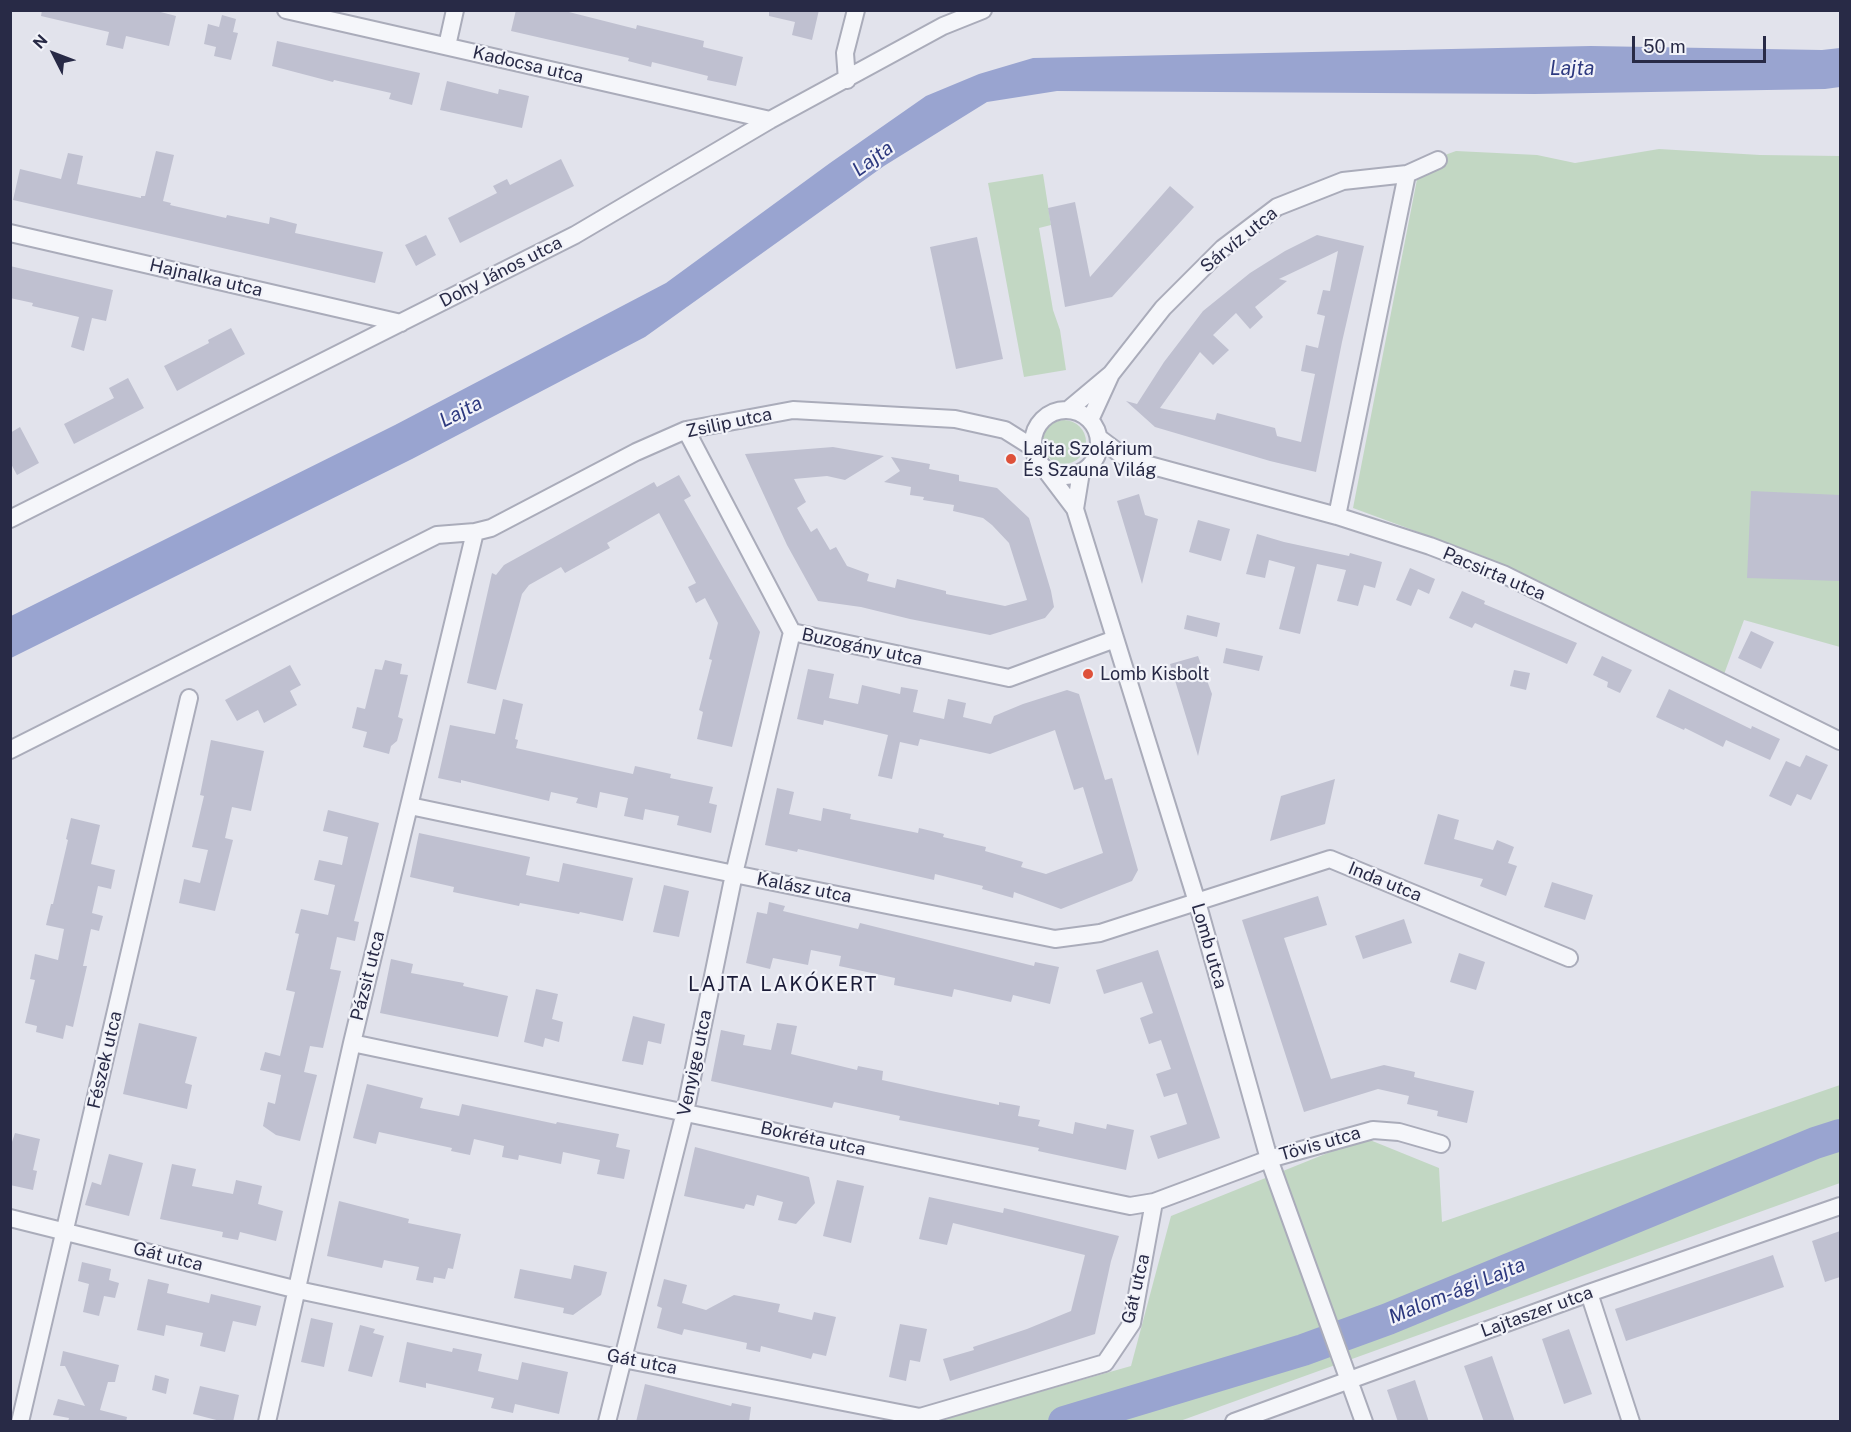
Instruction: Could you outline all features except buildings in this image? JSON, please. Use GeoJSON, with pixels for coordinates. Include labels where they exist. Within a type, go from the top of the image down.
{"type":"FeatureCollection","features":[{"type":"Feature","properties":{"kind":"street","name":"Kadocsa utca"},"geometry":{"type":"LineString","coordinates":[[286,10],[770,120]]}},
{"type":"Feature","properties":{"kind":"street"},"geometry":{"type":"LineString","coordinates":[[447,46],[455,10]]}},
{"type":"Feature","properties":{"kind":"street"},"geometry":{"type":"LineString","coordinates":[[847,80],[845,53],[856,10]]}},
{"type":"Feature","properties":{"kind":"street","name":"Dohy János utca"},"geometry":{"type":"LineString","coordinates":[[10,519],[575,235],[770,120],[943,26],[983,10]]}},
{"type":"Feature","properties":{"kind":"street","name":"Sárvíz utca"},"geometry":{"type":"LineString","coordinates":[[1111,374],[1163,308],[1222,248],[1277,207],[1343,181],[1407,174],[1437,160]]}},
{"type":"Feature","properties":{"kind":"street"},"geometry":{"type":"LineString","coordinates":[[1337,516],[1407,174]]}},
{"type":"Feature","properties":{"kind":"street","name":"Hajnalka utca"},"geometry":{"type":"LineString","coordinates":[[10,233],[401,323]]}},
{"type":"Feature","properties":{"kind":"street"},"geometry":{"type":"LineString","coordinates":[[1068,410],[1111,374]]}},
{"type":"Feature","properties":{"kind":"street"},"geometry":{"type":"LineString","coordinates":[[1089,420],[1111,374]]}},
{"type":"Feature","properties":{"kind":"street"},"geometry":{"type":"LineString","coordinates":[[1061,409],[1074,410],[1086,416],[1094,425],[1099,438],[1098,450],[1087,467],[1075,509],[1036,459],[1032,447],[1033,434],[1039,422],[1049,414],[1061,409]]}},
{"type":"Feature","properties":{"kind":"street","name":"Zsilip utca"},"geometry":{"type":"LineString","coordinates":[[10,750],[437,535],[475,532],[491,528],[636,452],[686,430],[793,410],[955,419],[1005,430]]}},
{"type":"Feature","properties":{"kind":"street"},"geometry":{"type":"LineString","coordinates":[[1005,430],[1039,422]]}},
{"type":"Feature","properties":{"kind":"street","name":"Buzogány utca"},"geometry":{"type":"LineString","coordinates":[[686,430],[792,632],[1009,678],[1115,639]]}},
{"type":"Feature","properties":{"kind":"street"},"geometry":{"type":"LineString","coordinates":[[1005,430],[1032,447]]}},
{"type":"Feature","properties":{"kind":"street"},"geometry":{"type":"LineString","coordinates":[[1099,438],[1127,459]]}},
{"type":"Feature","properties":{"kind":"street"},"geometry":{"type":"LineString","coordinates":[[1044,468],[1056,475],[1068,476],[1087,467],[1127,459]]}},
{"type":"Feature","properties":{"kind":"street","name":"Pacsirta utca"},"geometry":{"type":"LineString","coordinates":[[1127,459],[1337,516],[1430,546],[1503,574],[1840,741]]}},
{"type":"Feature","properties":{"kind":"street","name":"Lomb utca"},"geometry":{"type":"LineString","coordinates":[[1075,509],[1197,902],[1269,1159],[1364,1422]]}},
{"type":"Feature","properties":{"kind":"street","name":"Pázsit utca"},"geometry":{"type":"LineString","coordinates":[[267,1422],[352,1043],[475,532]]}},
{"type":"Feature","properties":{"kind":"street","name":"Venyige utca"},"geometry":{"type":"LineString","coordinates":[[607,1422],[685,1112],[734,874],[792,632]]}},
{"type":"Feature","properties":{"kind":"street","name":"Fészek utca"},"geometry":{"type":"LineString","coordinates":[[20,1422],[189,698]]}},
{"type":"Feature","properties":{"kind":"street","name":"Kalász utca"},"geometry":{"type":"LineString","coordinates":[[410,806],[1055,939],[1100,933],[1197,902]]}},
{"type":"Feature","properties":{"kind":"street","name":"Inda utca"},"geometry":{"type":"LineString","coordinates":[[1197,902],[1330,859],[1569,958]]}},
{"type":"Feature","properties":{"kind":"street","name":"Bokréta utca"},"geometry":{"type":"LineString","coordinates":[[352,1043],[1130,1206],[1154,1202],[1269,1159]]}},
{"type":"Feature","properties":{"kind":"street","name":"Tövis utca"},"geometry":{"type":"LineString","coordinates":[[1269,1159],[1373,1130],[1398,1132],[1442,1144]]}},
{"type":"Feature","properties":{"kind":"street","name":"Gát utca"},"geometry":{"type":"LineString","coordinates":[[10,1218],[298,1290],[623,1359],[920,1417],[1105,1363],[1132,1323],[1154,1202]]}},
{"type":"Feature","properties":{"kind":"street","name":"Lajtaszer utca"},"geometry":{"type":"LineString","coordinates":[[1234,1422],[1589,1293],[1840,1206]]}},
{"type":"Feature","properties":{"kind":"street"},"geometry":{"type":"LineString","coordinates":[[1589,1293],[1631,1422]]}},
{"type":"Feature","properties":{"kind":"green space"},"geometry":{"type":"Polygon","coordinates":[[[1659,149],[1760,155],[1840,156],[1840,647],[1744,620],[1723,677],[1483,556],[1353,508],[1420,164],[1456,151],[1537,155],[1575,163],[1659,149]]]}},
{"type":"Feature","properties":{"kind":"green space"},"geometry":{"type":"Polygon","coordinates":[[[1043,174],[1051,225],[1039,228],[1066,370],[1024,377],[988,183],[1043,174]]]}},
{"type":"Feature","properties":{"kind":"green space"},"geometry":{"type":"Polygon","coordinates":[[[1064,420],[1073,421],[1080,426],[1085,433],[1085,451],[1080,458],[1073,463],[1064,464],[1055,463],[1048,458],[1043,451],[1042,442],[1043,433],[1048,426],[1055,421],[1064,420]]]}},
{"type":"Feature","properties":{"kind":"green space"},"geometry":{"type":"Polygon","coordinates":[[[1840,1085],[1840,1183],[1180,1421],[933,1422],[1131,1366],[1171,1216],[1365,1138],[1439,1168],[1442,1222],[1840,1085]]]}},
{"type":"Feature","properties":{"kind":"water","name":"Lajta"},"geometry":{"type":"Polygon","coordinates":[[[1591,46],[1822,50],[1840,48],[1840,87],[1535,94],[1057,91],[987,102],[884,166],[645,337],[412,459],[11,658],[11,616],[395,425],[666,283],[926,96],[979,74],[1033,58],[1591,46]]]}},
{"type":"Feature","properties":{"kind":"waterway","name":"Malom-ági Lajta"},"geometry":{"type":"LineString","coordinates":[[1064,1422],[1303,1350],[1388,1319],[1815,1143],[1840,1135]]}},
{"type":"Feature","properties":{"kind":"place","name":"Lajta Szolárium És Szauna Világ"},"geometry":{"type":"Point","coordinates":[1011,459]}},
{"type":"Feature","properties":{"kind":"place","name":"Lomb Kisbolt"},"geometry":{"type":"Point","coordinates":[1088,674]}},
{"type":"Feature","properties":{"kind":"district","name":"LAJTA LAKÓKERT"},"geometry":{"type":"Point","coordinates":[783,985]}}]}
